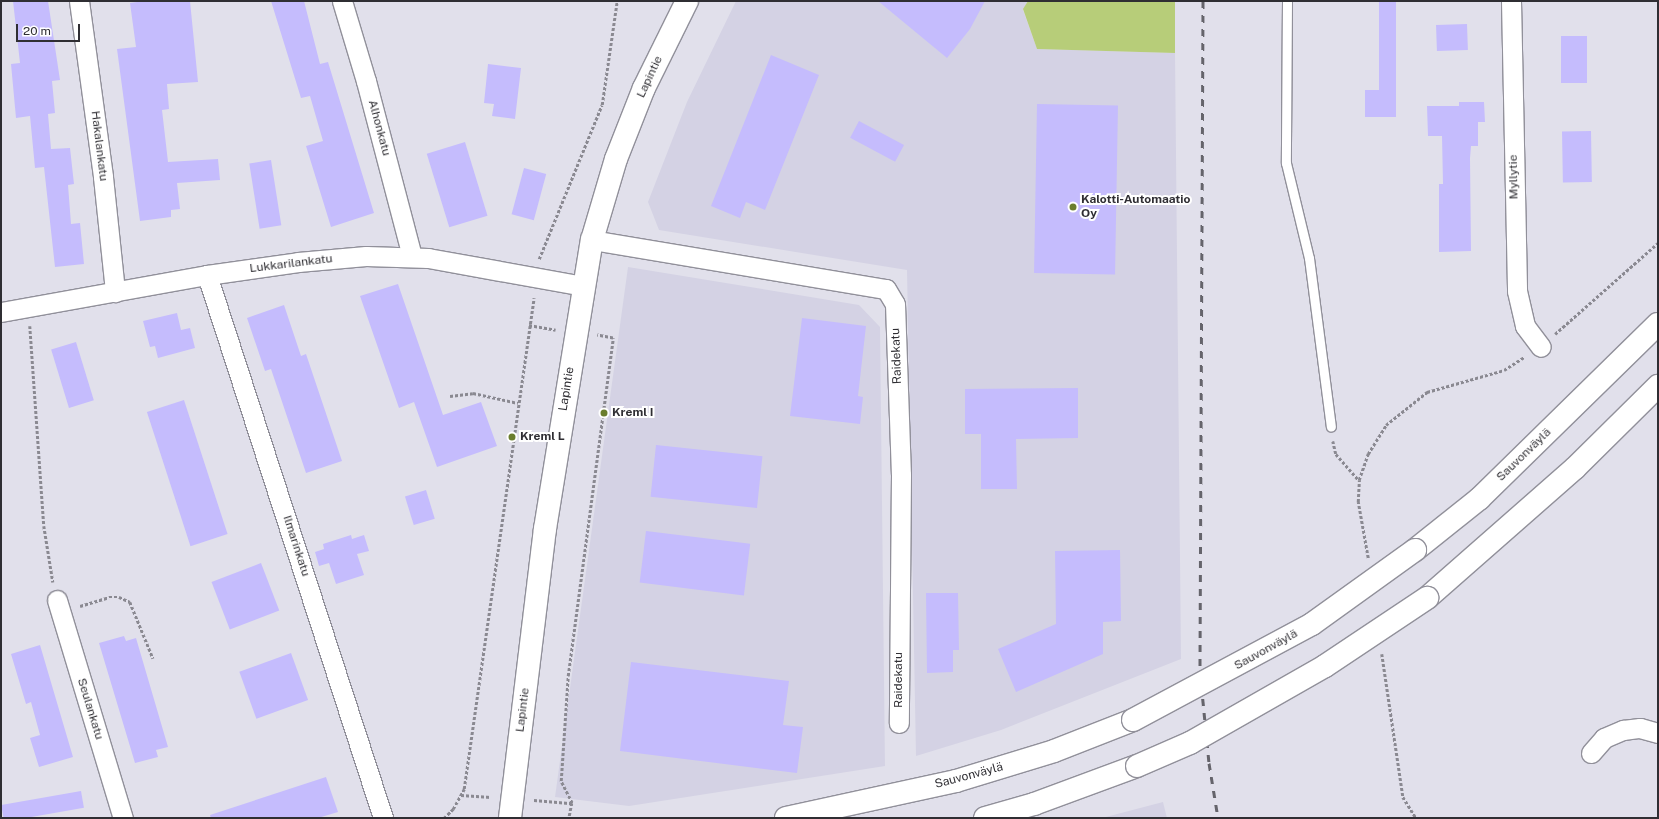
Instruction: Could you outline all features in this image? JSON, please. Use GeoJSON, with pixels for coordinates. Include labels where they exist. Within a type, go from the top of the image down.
{"type":"FeatureCollection","features":[{"type":"Feature","properties":{"kind":"main road","name":"Lapintie"},"geometry":{"type":"LineString","coordinates":[[510,818],[545,529],[583,286],[592,240],[616,159],[641,95],[686,1]]}},
{"type":"Feature","properties":{"kind":"main road","name":"Sauvonväylä"},"geometry":{"type":"LineString","coordinates":[[786,818],[956,781],[1054,751],[1134,720],[1312,624],[1415,550],[1478,499],[1658,324]]}},
{"type":"Feature","properties":{"kind":"main road"},"geometry":{"type":"LineString","coordinates":[[985,818],[1034,804],[1136,766],[1190,743],[1325,666],[1426,598],[1575,468],[1658,386]]}},
{"type":"Feature","properties":{"kind":"street","name":"Hakalankatu"},"geometry":{"type":"LineString","coordinates":[[79,1],[103,177],[115,292]]}},
{"type":"Feature","properties":{"kind":"street","name":"Alhonkatu"},"geometry":{"type":"LineString","coordinates":[[342,1],[366,81],[412,256]]}},
{"type":"Feature","properties":{"kind":"street","name":"Myllytie"},"geometry":{"type":"LineString","coordinates":[[1511,1],[1517,291],[1525,326],[1541,347]]}},
{"type":"Feature","properties":{"kind":"street","name":"Raidekatu"},"geometry":{"type":"LineString","coordinates":[[592,240],[886,289],[895,304],[901,475],[899,723]]}},
{"type":"Feature","properties":{"kind":"street","name":"Lukkarilankatu"},"geometry":{"type":"LineString","coordinates":[[1,312],[207,275],[335,258],[412,256],[583,286]]}},
{"type":"Feature","properties":{"kind":"street","name":"Ilmarinkatu"},"geometry":{"type":"LineString","coordinates":[[207,275],[383,818]]}},
{"type":"Feature","properties":{"kind":"street","name":"Seulankatu"},"geometry":{"type":"LineString","coordinates":[[58,606],[123,818]]}},
{"type":"Feature","properties":{"kind":"street"},"geometry":{"type":"LineString","coordinates":[[1591,753],[1604,738],[1623,730],[1640,728],[1658,733]]}},
{"type":"Feature","properties":{"kind":"lane"},"geometry":{"type":"LineString","coordinates":[[1287,1],[1286,164],[1309,258],[1330,427]]}},
{"type":"Feature","properties":{"kind":"path"},"geometry":{"type":"LineString","coordinates":[[538,261],[602,105],[617,1]]}},
{"type":"Feature","properties":{"kind":"path"},"geometry":{"type":"LineString","coordinates":[[444,818],[453,809],[464,789],[534,295]]}},
{"type":"Feature","properties":{"kind":"path"},"geometry":{"type":"LineString","coordinates":[[29,308],[44,526],[58,606],[109,597],[119,597],[130,602],[135,610],[152,658]]}},
{"type":"Feature","properties":{"kind":"path"},"geometry":{"type":"LineString","coordinates":[[529,325],[549,328]]}},
{"type":"Feature","properties":{"kind":"path"},"geometry":{"type":"LineString","coordinates":[[572,803],[561,781],[568,676],[613,338]]}},
{"type":"Feature","properties":{"kind":"path"},"geometry":{"type":"LineString","coordinates":[[450,396],[473,393],[518,402]]}},
{"type":"Feature","properties":{"kind":"path"},"geometry":{"type":"LineString","coordinates":[[1330,427],[1336,454],[1359,480]]}},
{"type":"Feature","properties":{"kind":"shaded area"},"geometry":{"type":"Polygon","coordinates":[[[736,1],[1028,1],[1023,10],[1037,49],[1175,53],[1181,659],[1001,730],[916,756],[907,270],[659,230],[648,202],[687,102],[736,1]]]}},
{"type":"Feature","properties":{"kind":"shaded area"},"geometry":{"type":"Polygon","coordinates":[[[628,267],[859,305],[880,327],[885,766],[629,806],[555,797],[628,267]]]}},
{"type":"Feature","properties":{"kind":"shaded area"},"geometry":{"type":"Polygon","coordinates":[[[1163,802],[1167,818],[1102,818],[1163,802]]]}},
{"type":"Feature","properties":{"kind":"green space"},"geometry":{"type":"Polygon","coordinates":[[[1028,1],[1175,1],[1175,53],[1037,49],[1023,9],[1028,1]]]}},
{"type":"Feature","properties":{"kind":"building"},"geometry":{"type":"Polygon","coordinates":[[[13,1],[48,1],[60,80],[52,81],[55,113],[48,114],[51,149],[70,148],[74,184],[68,185],[71,224],[80,223],[84,264],[55,267],[44,167],[35,168],[30,116],[16,118],[11,64],[20,63],[13,1]]]}},
{"type":"Feature","properties":{"kind":"building"},"geometry":{"type":"Polygon","coordinates":[[[144,1],[190,1],[198,82],[167,84],[169,109],[162,110],[168,162],[218,159],[220,180],[177,183],[180,209],[171,210],[171,217],[140,221],[117,49],[136,47],[130,3],[144,1]]]}},
{"type":"Feature","properties":{"kind":"building"},"geometry":{"type":"Polygon","coordinates":[[[271,1],[304,1],[320,64],[328,62],[374,213],[331,227],[306,146],[323,141],[310,96],[301,98],[271,1]]]}},
{"type":"Feature","properties":{"kind":"building"},"geometry":{"type":"Polygon","coordinates":[[[878,1],[985,1],[970,29],[947,58],[878,1]]]}},
{"type":"Feature","properties":{"kind":"building"},"geometry":{"type":"Polygon","coordinates":[[[1379,1],[1396,1],[1396,117],[1365,117],[1365,90],[1379,90],[1379,1]]]}},
{"type":"Feature","properties":{"kind":"building"},"geometry":{"type":"Polygon","coordinates":[[[1467,24],[1468,50],[1437,51],[1436,25],[1467,24]]]}},
{"type":"Feature","properties":{"kind":"building"},"geometry":{"type":"Polygon","coordinates":[[[1561,36],[1587,36],[1587,83],[1561,83],[1561,36]]]}},
{"type":"Feature","properties":{"kind":"building"},"geometry":{"type":"Polygon","coordinates":[[[771,55],[819,75],[765,210],[746,202],[740,218],[711,206],[771,55]]]}},
{"type":"Feature","properties":{"kind":"building"},"geometry":{"type":"Polygon","coordinates":[[[488,64],[521,68],[515,119],[492,116],[494,104],[484,103],[488,64]]]}},
{"type":"Feature","properties":{"kind":"building"},"geometry":{"type":"Polygon","coordinates":[[[1459,102],[1484,102],[1485,122],[1478,122],[1478,146],[1471,146],[1471,251],[1439,252],[1439,184],[1443,184],[1442,136],[1428,136],[1427,106],[1459,106],[1459,102]]]}},
{"type":"Feature","properties":{"kind":"building"},"geometry":{"type":"Polygon","coordinates":[[[1037,104],[1118,105],[1115,274],[1034,273],[1037,104]]]}},
{"type":"Feature","properties":{"kind":"building"},"geometry":{"type":"Polygon","coordinates":[[[859,121],[904,145],[895,162],[850,138],[859,121]]]}},
{"type":"Feature","properties":{"kind":"building"},"geometry":{"type":"Polygon","coordinates":[[[1591,131],[1592,182],[1563,182],[1562,132],[1591,131]]]}},
{"type":"Feature","properties":{"kind":"building"},"geometry":{"type":"Polygon","coordinates":[[[465,142],[488,216],[449,227],[427,154],[465,142]]]}},
{"type":"Feature","properties":{"kind":"building"},"geometry":{"type":"Polygon","coordinates":[[[271,160],[281,225],[260,229],[249,163],[271,160]]]}},
{"type":"Feature","properties":{"kind":"building"},"geometry":{"type":"Polygon","coordinates":[[[524,168],[546,174],[534,220],[512,214],[524,168]]]}},
{"type":"Feature","properties":{"kind":"building"},"geometry":{"type":"Polygon","coordinates":[[[398,284],[443,415],[481,402],[497,446],[437,467],[414,402],[399,408],[360,296],[398,284]]]}},
{"type":"Feature","properties":{"kind":"building"},"geometry":{"type":"Polygon","coordinates":[[[284,305],[301,356],[306,354],[342,461],[306,473],[271,369],[265,371],[247,318],[284,305]]]}},
{"type":"Feature","properties":{"kind":"building"},"geometry":{"type":"Polygon","coordinates":[[[177,313],[181,330],[190,328],[195,348],[158,358],[155,346],[150,347],[143,321],[177,313]]]}},
{"type":"Feature","properties":{"kind":"building"},"geometry":{"type":"Polygon","coordinates":[[[802,318],[866,326],[858,396],[863,397],[860,424],[790,416],[802,318]]]}},
{"type":"Feature","properties":{"kind":"building"},"geometry":{"type":"Polygon","coordinates":[[[76,342],[94,400],[69,408],[51,350],[76,342]]]}},
{"type":"Feature","properties":{"kind":"building"},"geometry":{"type":"Polygon","coordinates":[[[1078,388],[1078,438],[1016,439],[1017,489],[981,489],[981,434],[965,434],[965,389],[1078,388]]]}},
{"type":"Feature","properties":{"kind":"building"},"geometry":{"type":"Polygon","coordinates":[[[184,400],[228,534],[190,546],[147,412],[184,400]]]}},
{"type":"Feature","properties":{"kind":"building"},"geometry":{"type":"Polygon","coordinates":[[[656,445],[762,456],[757,508],[651,497],[656,445]]]}},
{"type":"Feature","properties":{"kind":"building"},"geometry":{"type":"Polygon","coordinates":[[[426,490],[435,519],[414,525],[405,496],[426,490]]]}},
{"type":"Feature","properties":{"kind":"building"},"geometry":{"type":"Polygon","coordinates":[[[646,531],[750,544],[744,595],[640,583],[646,531]]]}},
{"type":"Feature","properties":{"kind":"building"},"geometry":{"type":"Polygon","coordinates":[[[351,535],[352,539],[364,535],[369,551],[357,554],[364,575],[336,584],[329,563],[319,566],[315,552],[324,549],[323,544],[351,535]]]}},
{"type":"Feature","properties":{"kind":"building"},"geometry":{"type":"Polygon","coordinates":[[[1120,550],[1121,621],[1103,622],[1103,654],[1016,692],[998,649],[1056,624],[1055,551],[1120,550]]]}},
{"type":"Feature","properties":{"kind":"building"},"geometry":{"type":"Polygon","coordinates":[[[261,563],[279,611],[230,630],[212,582],[261,563]]]}},
{"type":"Feature","properties":{"kind":"building"},"geometry":{"type":"Polygon","coordinates":[[[926,593],[958,593],[959,650],[953,650],[953,672],[927,673],[926,593]]]}},
{"type":"Feature","properties":{"kind":"building"},"geometry":{"type":"Polygon","coordinates":[[[124,636],[126,641],[136,638],[168,747],[156,750],[158,757],[135,763],[99,643],[124,636]]]}},
{"type":"Feature","properties":{"kind":"building"},"geometry":{"type":"Polygon","coordinates":[[[40,645],[73,757],[39,767],[30,738],[40,735],[31,702],[26,704],[11,654],[40,645]]]}},
{"type":"Feature","properties":{"kind":"building"},"geometry":{"type":"Polygon","coordinates":[[[291,653],[308,700],[256,719],[239,672],[291,653]]]}},
{"type":"Feature","properties":{"kind":"building"},"geometry":{"type":"Polygon","coordinates":[[[631,662],[789,681],[783,725],[803,727],[797,773],[620,751],[631,662]]]}},
{"type":"Feature","properties":{"kind":"building"},"geometry":{"type":"Polygon","coordinates":[[[326,777],[338,812],[318,818],[211,818],[210,815],[326,777]]]}},
{"type":"Feature","properties":{"kind":"building"},"geometry":{"type":"Polygon","coordinates":[[[81,791],[84,808],[26,818],[4,818],[1,805],[81,791]]]}},
{"type":"Feature","properties":{"kind":"railway"},"geometry":{"type":"LineString","coordinates":[[1203,1],[1200,671],[1209,763],[1218,818]]}},
{"type":"Feature","properties":{"kind":"place","name":"Kalotti-Automaatio Oy"},"geometry":{"type":"Point","coordinates":[1073,207]}},
{"type":"Feature","properties":{"kind":"place","name":"Kreml I"},"geometry":{"type":"Point","coordinates":[604,413]}},
{"type":"Feature","properties":{"kind":"place","name":"Kreml L"},"geometry":{"type":"Point","coordinates":[512,437]}}]}
